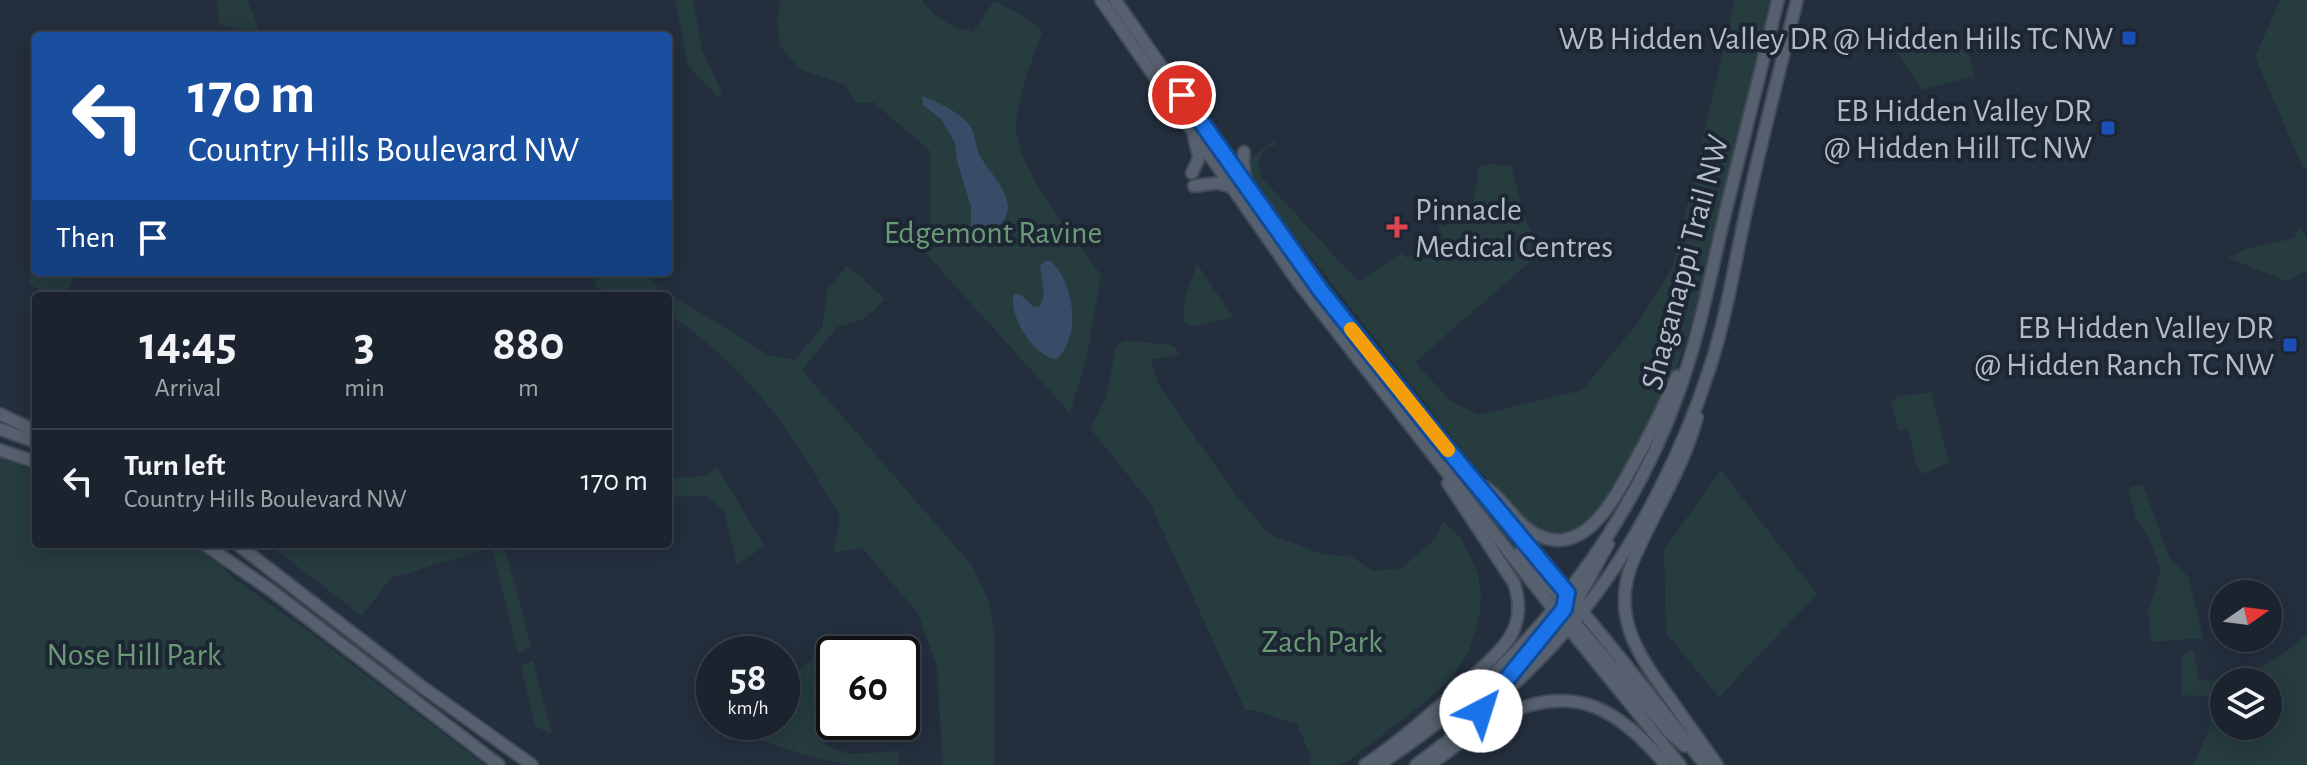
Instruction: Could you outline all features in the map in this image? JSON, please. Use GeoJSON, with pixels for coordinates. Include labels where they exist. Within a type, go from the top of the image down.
{"type":"FeatureCollection","features":[{"type":"Feature","properties":{"kind":"main road"},"geometry":{"type":"LineString","coordinates":[[1101,0],[1306,293],[1502,541],[1568,610],[1669,732],[1704,763]]}},
{"type":"Feature","properties":{"kind":"main road"},"geometry":{"type":"LineString","coordinates":[[1115,0],[1321,291],[1474,481],[1680,765]]}},
{"type":"Feature","properties":{"kind":"main road","name":"Shaganappi Trail NW"},"geometry":{"type":"LineString","coordinates":[[1568,610],[1626,508],[1677,397],[1701,321],[1778,0]]}},
{"type":"Feature","properties":{"kind":"main road","name":"Shaganappi Trail NW"},"geometry":{"type":"LineString","coordinates":[[1378,765],[1439,721],[1568,610],[1616,563],[1668,473],[1710,368],[1797,0]]}},
{"type":"Feature","properties":{"kind":"main road"},"geometry":{"type":"LineString","coordinates":[[1191,128],[1199,158],[1192,173]]}},
{"type":"Feature","properties":{"kind":"main road"},"geometry":{"type":"LineString","coordinates":[[1244,152],[1243,163],[1249,190]]}},
{"type":"Feature","properties":{"kind":"main road"},"geometry":{"type":"LineString","coordinates":[[1194,186],[1218,183],[1233,187]]}},
{"type":"Feature","properties":{"kind":"main road"},"geometry":{"type":"LineString","coordinates":[[1474,481],[1489,488],[1529,530],[1569,539],[1582,533],[1609,508],[1638,457],[1671,392],[1701,321]]}},
{"type":"Feature","properties":{"kind":"main road"},"geometry":{"type":"LineString","coordinates":[[1710,368],[1693,430],[1676,473],[1633,558],[1624,605],[1628,629],[1638,654],[1717,765]]}},
{"type":"Feature","properties":{"kind":"main road"},"geometry":{"type":"LineString","coordinates":[[0,414],[32,429]]}},
{"type":"Feature","properties":{"kind":"main road"},"geometry":{"type":"LineString","coordinates":[[4,431],[32,441]]}},
{"type":"Feature","properties":{"kind":"main road"},"geometry":{"type":"LineString","coordinates":[[1365,765],[1437,710],[1490,660],[1510,637],[1517,618],[1518,594],[1508,573],[1419,434]]}},
{"type":"Feature","properties":{"kind":"main road"},"geometry":{"type":"LineString","coordinates":[[0,450],[32,461]]}},
{"type":"Feature","properties":{"kind":"main road"},"geometry":{"type":"LineString","coordinates":[[210,548],[272,591],[499,765]]}},
{"type":"Feature","properties":{"kind":"main road"},"geometry":{"type":"LineString","coordinates":[[242,548],[421,686],[532,765]]}},
{"type":"Feature","properties":{"kind":"main road"},"geometry":{"type":"LineString","coordinates":[[1416,765],[1470,725],[1568,610]]}},
{"type":"Feature","properties":{"kind":"main road"},"geometry":{"type":"LineString","coordinates":[[1429,765],[1505,714],[1544,700],[1576,700],[1605,709],[1631,728],[1666,765]]}},
{"type":"Feature","properties":{"kind":"green space"},"geometry":{"type":"Polygon","coordinates":[[[216,0],[247,0],[259,32],[247,32],[220,25],[216,0]]]}},
{"type":"Feature","properties":{"kind":"green space"},"geometry":{"type":"Polygon","coordinates":[[[675,0],[693,0],[702,50],[722,93],[717,96],[688,65],[675,0]]]}},
{"type":"Feature","properties":{"kind":"green space","name":"Edgemont Ravine"},"geometry":{"type":"Polygon","coordinates":[[[781,0],[922,0],[944,21],[973,32],[994,1],[1028,19],[1042,32],[1020,98],[1016,121],[1018,139],[1035,180],[1101,275],[1087,356],[1070,413],[921,248],[930,239],[930,151],[873,102],[857,103],[845,85],[800,69],[780,46],[777,22],[781,0]]]}},
{"type":"Feature","properties":{"kind":"green space"},"geometry":{"type":"Polygon","coordinates":[[[1735,0],[1771,0],[1693,319],[1677,366],[1652,421],[1607,502],[1578,531],[1561,535],[1548,533],[1524,518],[1472,463],[1254,184],[1250,178],[1249,159],[1275,141],[1276,145],[1266,149],[1261,156],[1261,177],[1359,282],[1403,253],[1406,258],[1443,234],[1438,228],[1439,223],[1444,226],[1449,223],[1447,218],[1470,223],[1479,167],[1492,164],[1511,166],[1539,254],[1415,362],[1450,401],[1479,415],[1582,390],[1640,320],[1673,266],[1735,0]]]}},
{"type":"Feature","properties":{"kind":"green space"},"geometry":{"type":"Polygon","coordinates":[[[2280,0],[2307,0],[2307,169],[2303,168],[2255,57],[2280,0]]]}},
{"type":"Feature","properties":{"kind":"green space"},"geometry":{"type":"Polygon","coordinates":[[[1922,26],[1941,52],[1967,48],[1974,76],[1922,90],[1896,51],[1922,26]]]}},
{"type":"Feature","properties":{"kind":"green space"},"geometry":{"type":"Polygon","coordinates":[[[2301,227],[2307,240],[2307,270],[2287,281],[2228,258],[2247,249],[2294,238],[2301,227]]]}},
{"type":"Feature","properties":{"kind":"green space"},"geometry":{"type":"Polygon","coordinates":[[[32,254],[32,276],[68,276],[74,279],[66,292],[42,292],[29,283],[32,254]]]}},
{"type":"Feature","properties":{"kind":"green space"},"geometry":{"type":"Polygon","coordinates":[[[1197,264],[1233,317],[1190,327],[1183,322],[1185,297],[1197,264]]]}},
{"type":"Feature","properties":{"kind":"green space"},"geometry":{"type":"Polygon","coordinates":[[[847,265],[885,299],[864,319],[837,327],[802,370],[974,568],[989,603],[994,633],[995,765],[943,765],[937,667],[918,613],[862,548],[833,553],[839,516],[790,434],[735,368],[672,317],[672,296],[769,355],[794,360],[822,328],[827,290],[847,265]]]}},
{"type":"Feature","properties":{"kind":"green space"},"geometry":{"type":"Polygon","coordinates":[[[600,276],[647,276],[666,292],[604,292],[594,286],[600,276]]]}},
{"type":"Feature","properties":{"kind":"green space","name":"Zach Park"},"geometry":{"type":"Polygon","coordinates":[[[1125,340],[1176,348],[1179,354],[1151,360],[1158,384],[1235,494],[1269,534],[1322,554],[1352,557],[1373,571],[1402,568],[1437,537],[1443,521],[1460,537],[1478,573],[1481,598],[1479,618],[1468,653],[1451,678],[1420,706],[1340,765],[1310,765],[1311,757],[1297,724],[1245,710],[1149,501],[1091,428],[1106,397],[1116,346],[1125,340]]]}},
{"type":"Feature","properties":{"kind":"green space"},"geometry":{"type":"Polygon","coordinates":[[[1931,392],[1949,462],[1923,474],[1917,467],[1908,429],[1899,430],[1891,402],[1899,396],[1931,392]]]}},
{"type":"Feature","properties":{"kind":"green space","name":"Nose Hill Park"},"geometry":{"type":"Polygon","coordinates":[[[0,458],[32,470],[32,548],[195,548],[485,765],[0,765],[0,458]]]}},
{"type":"Feature","properties":{"kind":"green space"},"geometry":{"type":"Polygon","coordinates":[[[717,467],[764,546],[737,565],[724,510],[706,496],[672,497],[672,477],[706,476],[717,467]]]}},
{"type":"Feature","properties":{"kind":"green space"},"geometry":{"type":"Polygon","coordinates":[[[1721,470],[1817,594],[1719,697],[1666,633],[1664,550],[1721,470]]]}},
{"type":"Feature","properties":{"kind":"green space"},"geometry":{"type":"Polygon","coordinates":[[[2143,484],[2169,557],[2189,578],[2203,638],[2151,642],[2148,611],[2161,571],[2148,535],[2136,518],[2128,488],[2143,484]]]}},
{"type":"Feature","properties":{"kind":"green space"},"geometry":{"type":"Polygon","coordinates":[[[273,548],[492,548],[391,578],[362,616],[273,548]]]}},
{"type":"Feature","properties":{"kind":"green space"},"geometry":{"type":"Polygon","coordinates":[[[492,548],[505,548],[531,647],[518,654],[492,548]]]}},
{"type":"Feature","properties":{"kind":"green space"},"geometry":{"type":"Polygon","coordinates":[[[2307,633],[2307,765],[2193,765],[2210,722],[2210,740],[2282,740],[2282,668],[2260,668],[2285,653],[2307,633]]]}},
{"type":"Feature","properties":{"kind":"green space"},"geometry":{"type":"Polygon","coordinates":[[[2189,651],[2194,651],[2199,680],[2210,681],[2210,697],[2182,695],[2181,657],[2189,651]]]}},
{"type":"Feature","properties":{"kind":"green space"},"geometry":{"type":"Polygon","coordinates":[[[816,656],[816,740],[824,740],[826,745],[849,754],[899,751],[898,765],[847,765],[760,740],[800,740],[800,668],[816,656]]]}},
{"type":"Feature","properties":{"kind":"green space"},"geometry":{"type":"Polygon","coordinates":[[[533,660],[552,734],[535,726],[521,666],[533,660]]]}},
{"type":"Feature","properties":{"kind":"water"},"geometry":{"type":"Polygon","coordinates":[[[922,96],[955,112],[972,129],[980,156],[1008,203],[1003,222],[993,231],[977,232],[971,226],[971,207],[957,161],[955,143],[941,119],[923,105],[922,96]]]}},
{"type":"Feature","properties":{"kind":"water"},"geometry":{"type":"Polygon","coordinates":[[[1051,261],[1065,282],[1072,309],[1070,336],[1057,359],[1040,352],[1032,344],[1019,323],[1013,303],[1014,294],[1021,295],[1034,307],[1040,306],[1044,295],[1040,265],[1051,261]]]}},
{"type":"Feature","properties":{"kind":"slow traffic"},"geometry":{"type":"LineString","coordinates":[[1351,329],[1448,450]]}},
{"type":"Feature","properties":{"kind":"place","name":"WB Hidden Valley DR @ Hidden Hills TC NW"},"geometry":{"type":"Point","coordinates":[2129,38]}},
{"type":"Feature","properties":{"kind":"place","name":"EB Hidden Valley DR @ Hidden Hill TC NW"},"geometry":{"type":"Point","coordinates":[2108,128]}},
{"type":"Feature","properties":{"kind":"place","name":"Pinnacle Medical Centres"},"geometry":{"type":"Point","coordinates":[1397,227]}},
{"type":"Feature","properties":{"kind":"place","name":"EB Hidden Valley DR @ Hidden Ranch TC NW"},"geometry":{"type":"Point","coordinates":[2290,345]}},
{"type":"Feature","properties":{"kind":"route"},"geometry":{"type":"LineString","coordinates":[[1182,95],[1321,291],[1567,593],[1564,609],[1481,711]]}}]}
